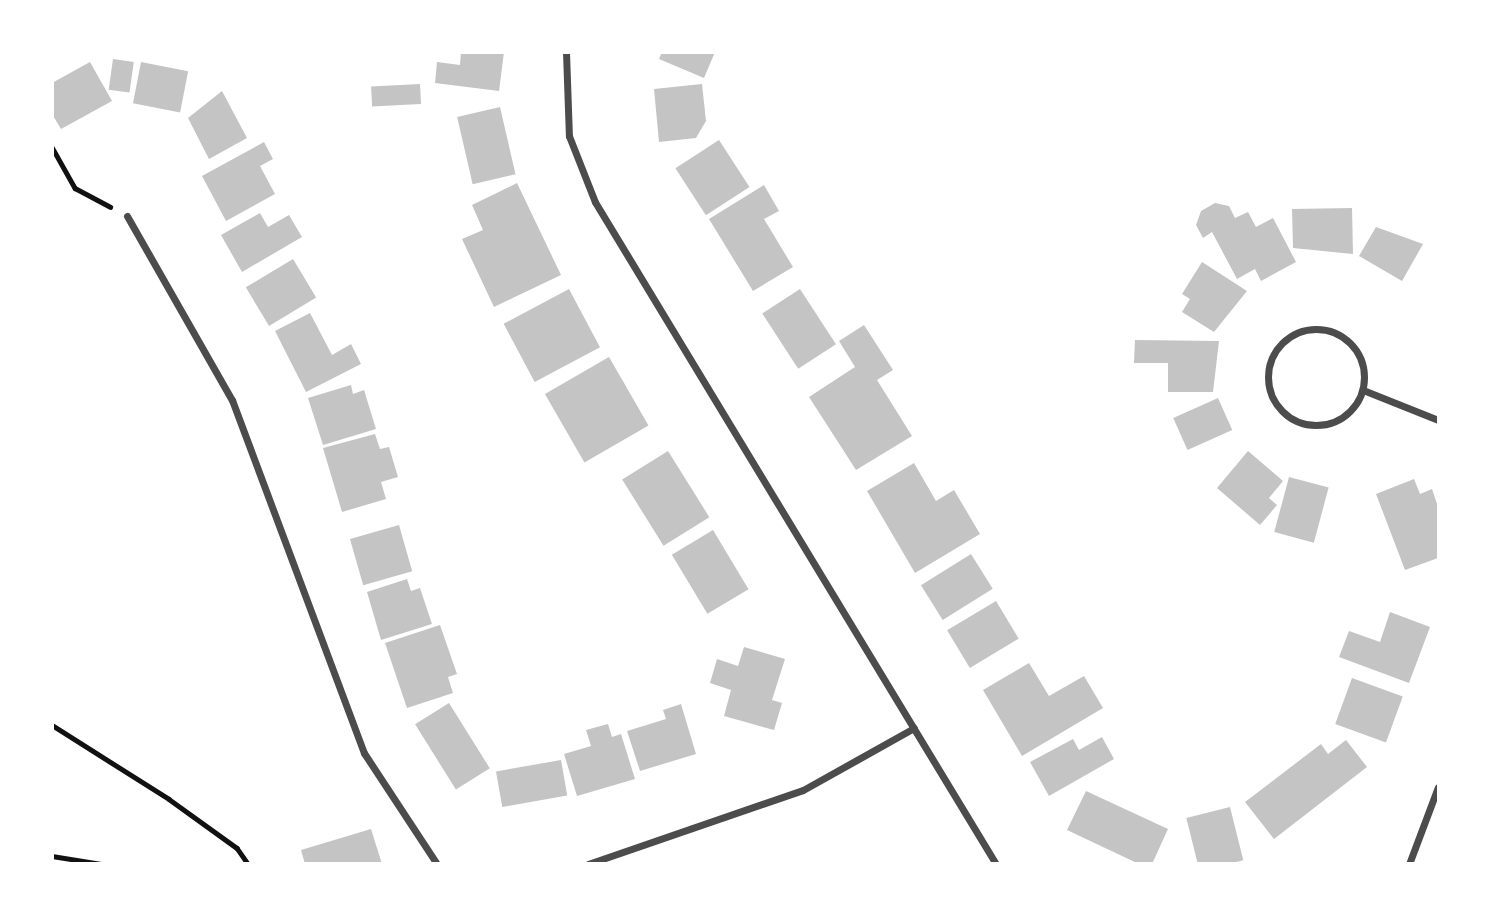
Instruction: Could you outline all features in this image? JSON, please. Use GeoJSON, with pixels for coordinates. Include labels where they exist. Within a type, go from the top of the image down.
{"type":"FeatureCollection","features":[{"type":"Feature","properties":{"kind":"street"},"geometry":{"type":"LineString","coordinates":[[566,52],[569,136],[594,202],[996,863]]}},
{"type":"Feature","properties":{"kind":"street"},"geometry":{"type":"LineString","coordinates":[[127,216],[232,400],[364,753],[437,863]]}},
{"type":"Feature","properties":{"kind":"street"},"geometry":{"type":"LineString","coordinates":[[1325,329],[1347,340],[1361,358],[1363,390],[1342,417],[1308,424],[1273,400],[1268,371],[1288,338],[1325,329]]}},
{"type":"Feature","properties":{"kind":"street"},"geometry":{"type":"LineString","coordinates":[[1363,390],[1438,420]]}},
{"type":"Feature","properties":{"kind":"street"},"geometry":{"type":"LineString","coordinates":[[588,863],[803,790],[914,728]]}},
{"type":"Feature","properties":{"kind":"street"},"geometry":{"type":"LineString","coordinates":[[1409,862],[1438,787]]}},
{"type":"Feature","properties":{"kind":"path"},"geometry":{"type":"LineString","coordinates":[[52,147],[75,188],[127,216]]}},
{"type":"Feature","properties":{"kind":"path"},"geometry":{"type":"LineString","coordinates":[[52,725],[169,799],[237,848],[248,863]]}},
{"type":"Feature","properties":{"kind":"path"},"geometry":{"type":"LineString","coordinates":[[52,856],[102,863]]}},
{"type":"Feature","properties":{"kind":"building"},"geometry":{"type":"Polygon","coordinates":[[[461,52],[504,52],[499,91],[435,83],[437,62],[460,65],[461,52]]]}},
{"type":"Feature","properties":{"kind":"building"},"geometry":{"type":"Polygon","coordinates":[[[662,52],[715,52],[704,78],[659,59],[662,52]]]}},
{"type":"Feature","properties":{"kind":"building"},"geometry":{"type":"Polygon","coordinates":[[[113,59],[134,62],[129,93],[109,90],[113,59]]]}},
{"type":"Feature","properties":{"kind":"building"},"geometry":{"type":"Polygon","coordinates":[[[90,62],[112,101],[61,129],[52,114],[52,83],[90,62]]]}},
{"type":"Feature","properties":{"kind":"building"},"geometry":{"type":"Polygon","coordinates":[[[141,62],[188,71],[180,112],[133,103],[141,62]]]}},
{"type":"Feature","properties":{"kind":"building"},"geometry":{"type":"Polygon","coordinates":[[[420,84],[421,104],[372,107],[371,87],[420,84]]]}},
{"type":"Feature","properties":{"kind":"building"},"geometry":{"type":"Polygon","coordinates":[[[702,84],[706,121],[696,138],[659,142],[654,89],[702,84]]]}},
{"type":"Feature","properties":{"kind":"building"},"geometry":{"type":"Polygon","coordinates":[[[222,91],[247,138],[209,159],[188,118],[222,91]]]}},
{"type":"Feature","properties":{"kind":"building"},"geometry":{"type":"Polygon","coordinates":[[[500,107],[516,174],[473,184],[457,117],[500,107]]]}},
{"type":"Feature","properties":{"kind":"building"},"geometry":{"type":"Polygon","coordinates":[[[719,140],[749,187],[706,215],[675,168],[719,140]]]}},
{"type":"Feature","properties":{"kind":"building"},"geometry":{"type":"Polygon","coordinates":[[[264,142],[273,159],[260,166],[275,194],[226,221],[202,176],[264,142]]]}},
{"type":"Feature","properties":{"kind":"building"},"geometry":{"type":"Polygon","coordinates":[[[517,183],[561,275],[494,307],[462,239],[483,230],[472,205],[517,183]]]}},
{"type":"Feature","properties":{"kind":"building"},"geometry":{"type":"Polygon","coordinates":[[[764,185],[779,211],[764,219],[793,267],[753,291],[709,219],[764,185]]]}},
{"type":"Feature","properties":{"kind":"building"},"geometry":{"type":"Polygon","coordinates":[[[1215,203],[1229,206],[1235,218],[1248,212],[1256,227],[1273,218],[1296,262],[1261,281],[1255,269],[1237,279],[1212,232],[1203,238],[1196,225],[1201,211],[1215,203]]]}},
{"type":"Feature","properties":{"kind":"building"},"geometry":{"type":"Polygon","coordinates":[[[1352,208],[1353,254],[1293,248],[1292,209],[1352,208]]]}},
{"type":"Feature","properties":{"kind":"building"},"geometry":{"type":"Polygon","coordinates":[[[260,213],[268,227],[289,215],[302,237],[242,272],[221,235],[260,213]]]}},
{"type":"Feature","properties":{"kind":"building"},"geometry":{"type":"Polygon","coordinates":[[[1376,227],[1423,244],[1402,281],[1359,256],[1376,227]]]}},
{"type":"Feature","properties":{"kind":"building"},"geometry":{"type":"Polygon","coordinates":[[[293,259],[316,298],[269,326],[246,287],[293,259]]]}},
{"type":"Feature","properties":{"kind":"building"},"geometry":{"type":"Polygon","coordinates":[[[1202,262],[1247,291],[1214,332],[1182,312],[1190,299],[1182,294],[1202,262]]]}},
{"type":"Feature","properties":{"kind":"building"},"geometry":{"type":"Polygon","coordinates":[[[569,289],[600,347],[535,382],[504,324],[569,289]]]}},
{"type":"Feature","properties":{"kind":"building"},"geometry":{"type":"Polygon","coordinates":[[[800,289],[836,344],[798,369],[762,314],[800,289]]]}},
{"type":"Feature","properties":{"kind":"building"},"geometry":{"type":"Polygon","coordinates":[[[310,313],[332,355],[351,344],[361,364],[306,392],[275,331],[310,313]]]}},
{"type":"Feature","properties":{"kind":"building"},"geometry":{"type":"Polygon","coordinates":[[[864,325],[893,370],[877,380],[912,436],[856,470],[809,397],[855,367],[839,341],[864,325]]]}},
{"type":"Feature","properties":{"kind":"building"},"geometry":{"type":"Polygon","coordinates":[[[1135,340],[1219,341],[1213,392],[1168,392],[1168,363],[1134,363],[1135,340]]]}},
{"type":"Feature","properties":{"kind":"building"},"geometry":{"type":"Polygon","coordinates":[[[609,357],[648,425],[584,462],[545,394],[609,357]]]}},
{"type":"Feature","properties":{"kind":"building"},"geometry":{"type":"Polygon","coordinates":[[[351,385],[353,394],[364,390],[376,429],[323,445],[308,398],[351,385]]]}},
{"type":"Feature","properties":{"kind":"building"},"geometry":{"type":"Polygon","coordinates":[[[1218,398],[1232,430],[1187,450],[1173,418],[1218,398]]]}},
{"type":"Feature","properties":{"kind":"building"},"geometry":{"type":"Polygon","coordinates":[[[375,434],[380,449],[389,447],[398,477],[381,482],[386,499],[342,512],[323,448],[375,434]]]}},
{"type":"Feature","properties":{"kind":"building"},"geometry":{"type":"Polygon","coordinates":[[[668,451],[709,517],[664,546],[622,480],[668,451]]]}},
{"type":"Feature","properties":{"kind":"building"},"geometry":{"type":"Polygon","coordinates":[[[1248,451],[1283,481],[1269,498],[1277,505],[1260,525],[1217,488],[1248,451]]]}},
{"type":"Feature","properties":{"kind":"building"},"geometry":{"type":"Polygon","coordinates":[[[914,463],[936,501],[954,490],[980,534],[915,573],[867,491],[914,463]]]}},
{"type":"Feature","properties":{"kind":"building"},"geometry":{"type":"Polygon","coordinates":[[[1289,477],[1329,488],[1314,543],[1274,532],[1289,477]]]}},
{"type":"Feature","properties":{"kind":"building"},"geometry":{"type":"Polygon","coordinates":[[[1414,479],[1420,494],[1432,489],[1438,507],[1438,558],[1405,570],[1376,494],[1414,479]]]}},
{"type":"Feature","properties":{"kind":"building"},"geometry":{"type":"Polygon","coordinates":[[[399,525],[412,571],[363,585],[350,539],[399,525]]]}},
{"type":"Feature","properties":{"kind":"building"},"geometry":{"type":"Polygon","coordinates":[[[713,530],[749,589],[707,614],[672,555],[713,530]]]}},
{"type":"Feature","properties":{"kind":"building"},"geometry":{"type":"Polygon","coordinates":[[[971,554],[993,589],[943,620],[921,585],[971,554]]]}},
{"type":"Feature","properties":{"kind":"building"},"geometry":{"type":"Polygon","coordinates":[[[407,579],[411,591],[420,588],[432,624],[381,640],[367,592],[407,579]]]}},
{"type":"Feature","properties":{"kind":"building"},"geometry":{"type":"Polygon","coordinates":[[[996,601],[1019,639],[970,668],[947,630],[996,601]]]}},
{"type":"Feature","properties":{"kind":"building"},"geometry":{"type":"Polygon","coordinates":[[[1390,612],[1430,627],[1409,683],[1339,657],[1349,631],[1380,642],[1390,612]]]}},
{"type":"Feature","properties":{"kind":"building"},"geometry":{"type":"Polygon","coordinates":[[[440,625],[457,674],[448,677],[453,693],[407,708],[385,643],[440,625]]]}},
{"type":"Feature","properties":{"kind":"building"},"geometry":{"type":"Polygon","coordinates":[[[744,647],[785,659],[772,700],[782,703],[774,730],[724,716],[731,690],[710,683],[717,659],[738,666],[744,647]]]}},
{"type":"Feature","properties":{"kind":"building"},"geometry":{"type":"Polygon","coordinates":[[[1029,663],[1049,696],[1084,676],[1103,708],[1022,756],[983,690],[1029,663]]]}},
{"type":"Feature","properties":{"kind":"building"},"geometry":{"type":"Polygon","coordinates":[[[1352,678],[1403,696],[1386,743],[1335,724],[1352,678]]]}},
{"type":"Feature","properties":{"kind":"building"},"geometry":{"type":"Polygon","coordinates":[[[449,703],[490,768],[456,789],[415,724],[449,703]]]}},
{"type":"Feature","properties":{"kind":"building"},"geometry":{"type":"Polygon","coordinates":[[[681,704],[696,754],[640,771],[627,731],[666,719],[663,710],[681,704]]]}},
{"type":"Feature","properties":{"kind":"building"},"geometry":{"type":"Polygon","coordinates":[[[608,724],[612,737],[621,734],[635,779],[577,796],[564,754],[591,746],[586,730],[608,724]]]}},
{"type":"Feature","properties":{"kind":"building"},"geometry":{"type":"Polygon","coordinates":[[[1102,737],[1114,759],[1049,796],[1030,762],[1073,739],[1079,750],[1102,737]]]}},
{"type":"Feature","properties":{"kind":"building"},"geometry":{"type":"Polygon","coordinates":[[[1346,740],[1367,767],[1274,839],[1245,802],[1321,744],[1328,754],[1346,740]]]}},
{"type":"Feature","properties":{"kind":"building"},"geometry":{"type":"Polygon","coordinates":[[[561,760],[567,795],[502,807],[496,771],[561,760]]]}},
{"type":"Feature","properties":{"kind":"building"},"geometry":{"type":"Polygon","coordinates":[[[1086,791],[1168,829],[1152,864],[1139,864],[1067,830],[1086,791]]]}},
{"type":"Feature","properties":{"kind":"building"},"geometry":{"type":"Polygon","coordinates":[[[1230,807],[1243,860],[1229,864],[1198,864],[1186,818],[1230,807]]]}},
{"type":"Feature","properties":{"kind":"building"},"geometry":{"type":"Polygon","coordinates":[[[371,829],[382,864],[305,864],[301,850],[371,829]]]}}]}
